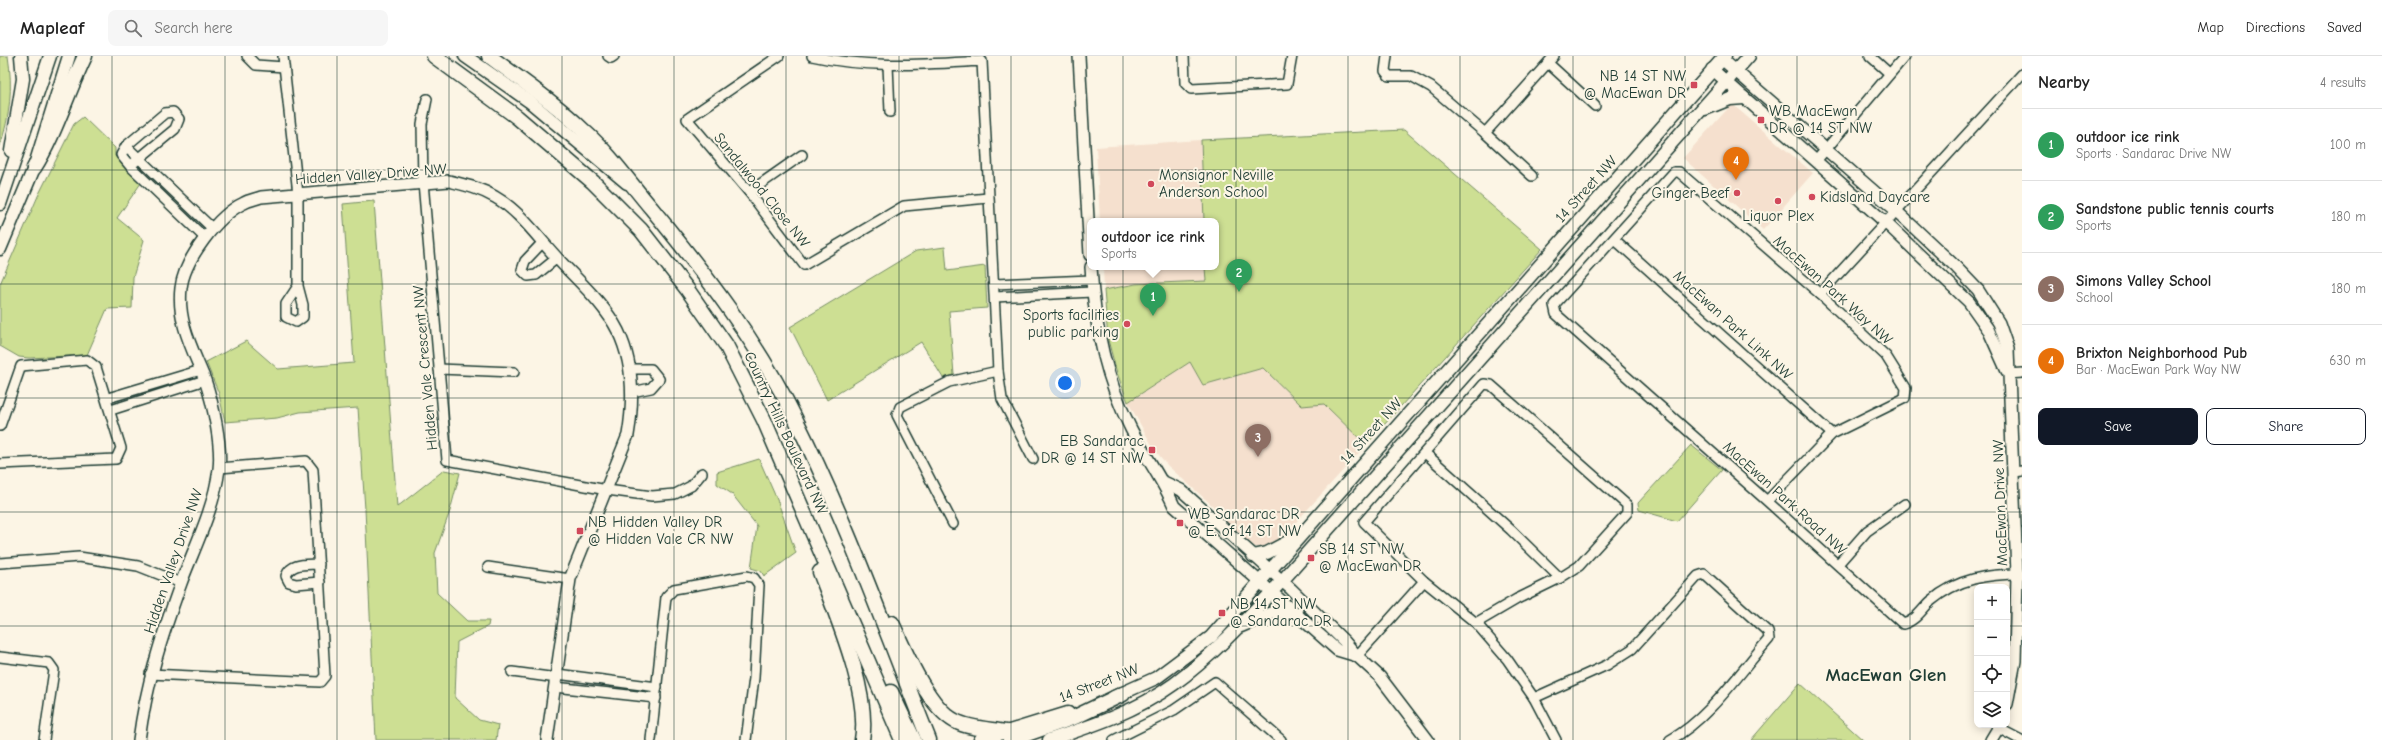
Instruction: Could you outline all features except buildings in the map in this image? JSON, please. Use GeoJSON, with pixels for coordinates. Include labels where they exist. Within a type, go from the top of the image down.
{"type":"FeatureCollection","features":[{"type":"Feature","properties":{"kind":"main road"},"geometry":{"type":"LineString","coordinates":[[5,188],[23,79],[21,56]]}},
{"type":"Feature","properties":{"kind":"main road"},"geometry":{"type":"LineString","coordinates":[[0,204],[50,56]]}},
{"type":"Feature","properties":{"kind":"main road"},"geometry":{"type":"LineString","coordinates":[[0,250],[34,168],[69,56]]}},
{"type":"Feature","properties":{"kind":"main road"},"geometry":{"type":"LineString","coordinates":[[34,168],[41,157],[85,56]]}},
{"type":"Feature","properties":{"kind":"main road","name":"Country Hills Boulevard NW"},"geometry":{"type":"LineString","coordinates":[[434,56],[518,117],[593,182],[641,230],[687,289],[726,345],[764,420],[902,740]]}},
{"type":"Feature","properties":{"kind":"main road","name":"Country Hills Boulevard NW"},"geometry":{"type":"LineString","coordinates":[[465,56],[529,101],[620,179],[633,187],[708,278],[756,348],[795,416],[851,543],[930,740]]}},
{"type":"Feature","properties":{"kind":"main road"},"geometry":{"type":"LineString","coordinates":[[489,56],[583,129],[610,156],[633,187]]}},
{"type":"Feature","properties":{"kind":"main road"},"geometry":{"type":"LineString","coordinates":[[1049,740],[1100,723],[1138,705],[1173,684],[1219,646],[1282,581],[1749,56]]}},
{"type":"Feature","properties":{"kind":"main road","name":"14 Street NW"},"geometry":{"type":"LineString","coordinates":[[1123,694],[1156,678],[1211,637],[1723,58]]}},
{"type":"Feature","properties":{"kind":"main road"},"geometry":{"type":"LineString","coordinates":[[1698,112],[1722,101],[1744,98]]}},
{"type":"Feature","properties":{"kind":"main road"},"geometry":{"type":"LineString","coordinates":[[764,420],[780,471],[828,594],[849,655],[860,691],[863,726],[862,740]]}},
{"type":"Feature","properties":{"kind":"main road"},"geometry":{"type":"LineString","coordinates":[[764,420],[791,466],[848,598],[914,740]]}},
{"type":"Feature","properties":{"kind":"main road"},"geometry":{"type":"LineString","coordinates":[[1254,556],[1267,553],[1301,534]]}},
{"type":"Feature","properties":{"kind":"main road"},"geometry":{"type":"LineString","coordinates":[[851,543],[862,558],[893,626],[924,687],[932,699],[945,714],[955,721],[1008,736]]}},
{"type":"Feature","properties":{"kind":"main road"},"geometry":{"type":"LineString","coordinates":[[1236,628],[1274,612],[1297,613]]}},
{"type":"Feature","properties":{"kind":"main road"},"geometry":{"type":"LineString","coordinates":[[980,740],[1008,736],[1075,717],[1123,694]]}},
{"type":"Feature","properties":{"kind":"street"},"geometry":{"type":"LineString","coordinates":[[247,56],[256,65],[284,67]]}},
{"type":"Feature","properties":{"kind":"street"},"geometry":{"type":"LineString","coordinates":[[283,56],[298,194],[298,286]]}},
{"type":"Feature","properties":{"kind":"street"},"geometry":{"type":"LineString","coordinates":[[608,56],[611,58],[614,56]]}},
{"type":"Feature","properties":{"kind":"street","name":"Sandalwood Close NW"},"geometry":{"type":"LineString","coordinates":[[779,56],[687,119],[749,192],[804,265],[904,206],[988,198]]}},
{"type":"Feature","properties":{"kind":"street"},"geometry":{"type":"LineString","coordinates":[[812,56],[832,61],[888,65],[982,62],[988,198],[995,284],[998,371],[1002,399],[1033,459]]}},
{"type":"Feature","properties":{"kind":"street"},"geometry":{"type":"LineString","coordinates":[[1079,56],[1088,218]]}},
{"type":"Feature","properties":{"kind":"street"},"geometry":{"type":"LineString","coordinates":[[1184,56],[1185,83],[1191,89],[1287,84],[1292,56]]}},
{"type":"Feature","properties":{"kind":"street"},"geometry":{"type":"LineString","coordinates":[[1388,56],[1385,71],[1389,76],[1411,76],[1431,87],[1532,176]]}},
{"type":"Feature","properties":{"kind":"street"},"geometry":{"type":"LineString","coordinates":[[1870,56],[1890,73]]}},
{"type":"Feature","properties":{"kind":"street"},"geometry":{"type":"LineString","coordinates":[[1816,161],[1904,56]]}},
{"type":"Feature","properties":{"kind":"street","name":"MacEwan Drive NW"},"geometry":{"type":"LineString","coordinates":[[1723,58],[1735,71],[1896,211],[1978,290],[1999,323],[2008,349],[2008,374],[2018,472],[2020,574],[2016,661],[2010,692]]}},
{"type":"Feature","properties":{"kind":"street"},"geometry":{"type":"LineString","coordinates":[[1485,133],[1551,60],[1595,106]]}},
{"type":"Feature","properties":{"kind":"street"},"geometry":{"type":"LineString","coordinates":[[888,65],[890,112]]}},
{"type":"Feature","properties":{"kind":"street","name":"MacEwan Drive NW"},"geometry":{"type":"LineString","coordinates":[[1712,69],[1886,223],[1969,302],[1988,329],[2008,374]]}},
{"type":"Feature","properties":{"kind":"street"},"geometry":{"type":"LineString","coordinates":[[1820,294],[2022,74]]}},
{"type":"Feature","properties":{"kind":"street","name":"Hidden Vale Crescent NW"},"geometry":{"type":"LineString","coordinates":[[427,99],[422,124],[423,182],[447,460],[607,490]]}},
{"type":"Feature","properties":{"kind":"street"},"geometry":{"type":"LineString","coordinates":[[130,166],[175,128],[179,119],[173,112],[165,113],[126,146],[121,155],[130,166],[205,238]]}},
{"type":"Feature","properties":{"kind":"street"},"geometry":{"type":"LineString","coordinates":[[126,146],[213,229]]}},
{"type":"Feature","properties":{"kind":"street"},"geometry":{"type":"LineString","coordinates":[[749,192],[802,155]]}},
{"type":"Feature","properties":{"kind":"street","name":"MacEwan Park Way NW"},"geometry":{"type":"LineString","coordinates":[[1554,306],[1674,172],[1679,172],[1820,294],[1886,356],[1906,388],[1905,398],[1832,434],[1767,500]]}},
{"type":"Feature","properties":{"kind":"street","name":"Hidden Valley Drive NW"},"geometry":{"type":"LineString","coordinates":[[139,740],[150,674],[181,583],[210,510],[219,468],[216,421],[203,375],[189,345],[182,318],[181,287],[192,257],[213,229],[243,203],[261,197],[423,182],[449,181],[475,188],[496,197],[515,212],[601,305],[618,331],[631,369],[632,413],[628,435],[570,579],[548,740]]}},
{"type":"Feature","properties":{"kind":"street","name":"MacEwan Park Link NW"},"geometry":{"type":"LineString","coordinates":[[1614,239],[1832,434]]}},
{"type":"Feature","properties":{"kind":"street"},"geometry":{"type":"LineString","coordinates":[[543,242],[524,261],[522,270],[528,276],[536,275],[557,258]]}},
{"type":"Feature","properties":{"kind":"street"},"geometry":{"type":"LineString","coordinates":[[1091,270],[1092,292],[1099,341],[1111,382],[1130,428],[1164,482],[1174,506],[1297,613],[1337,650],[1357,656]]}},
{"type":"Feature","properties":{"kind":"street"},"geometry":{"type":"LineString","coordinates":[[995,284],[1091,280]]}},
{"type":"Feature","properties":{"kind":"street"},"geometry":{"type":"LineString","coordinates":[[995,297],[1092,292]]}},
{"type":"Feature","properties":{"kind":"street","name":"MacEwan Park Road NW"},"geometry":{"type":"LineString","coordinates":[[1554,306],[1556,314],[1767,500],[1903,624],[1911,622],[1936,598],[1965,581],[1982,576],[2020,574]]}},
{"type":"Feature","properties":{"kind":"street"},"geometry":{"type":"LineString","coordinates":[[0,426],[21,366],[87,360],[96,367],[108,398],[121,448],[116,459],[0,464]]}},
{"type":"Feature","properties":{"kind":"street"},"geometry":{"type":"LineString","coordinates":[[439,369],[514,372]]}},
{"type":"Feature","properties":{"kind":"street"},"geometry":{"type":"LineString","coordinates":[[631,369],[651,370],[659,379],[651,388],[632,392]]}},
{"type":"Feature","properties":{"kind":"street"},"geometry":{"type":"LineString","coordinates":[[953,524],[897,415],[900,406],[949,382],[998,371]]}},
{"type":"Feature","properties":{"kind":"street"},"geometry":{"type":"LineString","coordinates":[[2008,374],[2022,373]]}},
{"type":"Feature","properties":{"kind":"street"},"geometry":{"type":"LineString","coordinates":[[108,398],[203,375]]}},
{"type":"Feature","properties":{"kind":"street"},"geometry":{"type":"LineString","coordinates":[[111,410],[203,375]]}},
{"type":"Feature","properties":{"kind":"street"},"geometry":{"type":"LineString","coordinates":[[1476,623],[1517,599],[1560,578],[1578,566],[1627,513],[1627,505],[1491,385],[1484,384],[1364,522],[1424,581],[1476,623],[1507,659],[1534,698],[1556,740]]}},
{"type":"Feature","properties":{"kind":"street"},"geometry":{"type":"LineString","coordinates":[[1425,453],[1511,530],[1560,578]]}},
{"type":"Feature","properties":{"kind":"street"},"geometry":{"type":"LineString","coordinates":[[150,674],[320,682],[325,676],[313,470],[306,461],[219,468]]}},
{"type":"Feature","properties":{"kind":"street"},"geometry":{"type":"LineString","coordinates":[[607,490],[652,496],[675,494],[691,486],[702,473]]}},
{"type":"Feature","properties":{"kind":"street"},"geometry":{"type":"LineString","coordinates":[[1164,482],[1180,490],[1282,581],[1345,642],[1357,656],[1380,677],[1428,740]]}},
{"type":"Feature","properties":{"kind":"street"},"geometry":{"type":"LineString","coordinates":[[1838,564],[1867,531],[1905,504]]}},
{"type":"Feature","properties":{"kind":"street"},"geometry":{"type":"LineString","coordinates":[[0,563],[79,557],[138,566],[181,583]]}},
{"type":"Feature","properties":{"kind":"street"},"geometry":{"type":"LineString","coordinates":[[319,564],[293,566],[288,569],[286,576],[289,582],[296,584],[320,582]]}},
{"type":"Feature","properties":{"kind":"street"},"geometry":{"type":"LineString","coordinates":[[488,567],[570,579]]}},
{"type":"Feature","properties":{"kind":"street"},"geometry":{"type":"LineString","coordinates":[[1534,698],[1608,665],[1632,649],[1698,576],[1704,574],[1768,632],[1769,639],[1692,725],[1670,740]]}},
{"type":"Feature","properties":{"kind":"street"},"geometry":{"type":"LineString","coordinates":[[651,740],[666,597],[674,589],[747,576],[754,578],[759,585],[754,678],[746,740]]}},
{"type":"Feature","properties":{"kind":"street"},"geometry":{"type":"LineString","coordinates":[[1357,656],[1424,581]]}},
{"type":"Feature","properties":{"kind":"street"},"geometry":{"type":"LineString","coordinates":[[0,657],[48,663],[54,670],[44,740]]}},
{"type":"Feature","properties":{"kind":"street"},"geometry":{"type":"LineString","coordinates":[[512,672],[656,698]]}},
{"type":"Feature","properties":{"kind":"street"},"geometry":{"type":"LineString","coordinates":[[556,680],[657,687]]}},
{"type":"Feature","properties":{"kind":"street"},"geometry":{"type":"LineString","coordinates":[[1114,740],[1174,710],[1215,682],[1281,740]]}},
{"type":"Feature","properties":{"kind":"street"},"geometry":{"type":"LineString","coordinates":[[1991,740],[1998,728]]}},
{"type":"Feature","properties":{"kind":"street"},"geometry":{"type":"LineString","coordinates":[[2001,728],[2021,740]]}},
{"type":"Feature","properties":{"kind":"shaded area"},"geometry":{"type":"Polygon","coordinates":[[[1732,104],[1813,173],[1763,230],[1683,158],[1732,104]]]}},
{"type":"Feature","properties":{"kind":"shaded area","name":"Monsignor Neville Anderson School"},"geometry":{"type":"Polygon","coordinates":[[[1201,140],[1204,218],[1100,218],[1096,147],[1201,140]]]}},
{"type":"Feature","properties":{"kind":"shaded area"},"geometry":{"type":"Polygon","coordinates":[[[1103,270],[1205,270],[1206,281],[1136,284],[1104,290],[1103,270]]]}},
{"type":"Feature","properties":{"kind":"shaded area"},"geometry":{"type":"Polygon","coordinates":[[[1190,362],[1203,385],[1263,368],[1302,406],[1324,404],[1366,445],[1278,542],[1268,547],[1255,547],[1221,519],[1213,506],[1168,466],[1154,449],[1128,402],[1190,362]]]}},
{"type":"Feature","properties":{"kind":"green space"},"geometry":{"type":"Polygon","coordinates":[[[0,56],[8,56],[10,68],[10,102],[0,146],[0,56]]]}},
{"type":"Feature","properties":{"kind":"green space"},"geometry":{"type":"Polygon","coordinates":[[[83,117],[115,148],[115,156],[141,183],[117,218],[144,240],[133,277],[132,308],[107,309],[87,355],[29,358],[19,357],[0,346],[0,284],[38,196],[74,124],[83,117]]]}},
{"type":"Feature","properties":{"kind":"green space"},"geometry":{"type":"Polygon","coordinates":[[[1404,130],[1542,249],[1366,445],[1324,404],[1302,406],[1263,368],[1203,385],[1190,362],[1128,402],[1117,373],[1108,340],[1104,290],[1136,284],[1206,281],[1205,270],[1219,270],[1219,218],[1204,218],[1201,140],[1404,130]]]}},
{"type":"Feature","properties":{"kind":"green space"},"geometry":{"type":"Polygon","coordinates":[[[374,201],[397,507],[444,470],[460,473],[450,511],[435,553],[437,593],[467,621],[489,621],[488,626],[457,642],[455,698],[479,720],[498,725],[496,740],[376,740],[365,509],[358,408],[300,412],[277,418],[225,422],[219,394],[206,362],[246,341],[278,369],[354,363],[343,204],[374,201]]]}},
{"type":"Feature","properties":{"kind":"green space"},"geometry":{"type":"Polygon","coordinates":[[[945,247],[947,271],[985,266],[987,308],[949,311],[954,375],[943,378],[921,342],[827,400],[790,327],[916,251],[945,247]]]}},
{"type":"Feature","properties":{"kind":"green space"},"geometry":{"type":"Polygon","coordinates":[[[1691,445],[1722,470],[1677,521],[1639,510],[1638,503],[1691,445]]]}},
{"type":"Feature","properties":{"kind":"green space"},"geometry":{"type":"Polygon","coordinates":[[[759,459],[778,502],[796,553],[764,576],[761,571],[751,568],[757,526],[732,494],[717,484],[717,472],[759,459]]]}},
{"type":"Feature","properties":{"kind":"green space"},"geometry":{"type":"Polygon","coordinates":[[[1800,683],[1863,740],[1751,740],[1800,683]]]}},
{"type":"Feature","properties":{"kind":"place","name":"NB 14 ST NW @ MacEwan DR"},"geometry":{"type":"Point","coordinates":[1694,85]}},
{"type":"Feature","properties":{"kind":"place","name":"WB MacEwan DR @ 14 ST NW"},"geometry":{"type":"Point","coordinates":[1761,120]}},
{"type":"Feature","properties":{"kind":"place","name":"Brixton Neighborhood Pub"},"geometry":{"type":"Point","coordinates":[1736,180]}},
{"type":"Feature","properties":{"kind":"place","name":"Monsignor Neville Anderson School"},"geometry":{"type":"Point","coordinates":[1151,184]}},
{"type":"Feature","properties":{"kind":"place","name":"Ginger Beef"},"geometry":{"type":"Point","coordinates":[1737,193]}},
{"type":"Feature","properties":{"kind":"place","name":"Kidsland Daycare"},"geometry":{"type":"Point","coordinates":[1812,197]}},
{"type":"Feature","properties":{"kind":"place","name":"Liquor Plex"},"geometry":{"type":"Point","coordinates":[1778,201]}},
{"type":"Feature","properties":{"kind":"place","name":"Sandstone public tennis courts"},"geometry":{"type":"Point","coordinates":[1239,292]}},
{"type":"Feature","properties":{"kind":"place","name":"outdoor ice rink"},"geometry":{"type":"Point","coordinates":[1153,316]}},
{"type":"Feature","properties":{"kind":"place","name":"Sports facilities public parking"},"geometry":{"type":"Point","coordinates":[1127,324]}},
{"type":"Feature","properties":{"kind":"place","name":"EB Sandarac DR @ 14 ST NW"},"geometry":{"type":"Point","coordinates":[1152,450]}},
{"type":"Feature","properties":{"kind":"place","name":"Simons Valley School"},"geometry":{"type":"Point","coordinates":[1258,457]}},
{"type":"Feature","properties":{"kind":"place","name":"WB Sandarac DR @ E. of 14 ST NW"},"geometry":{"type":"Point","coordinates":[1180,523]}},
{"type":"Feature","properties":{"kind":"place","name":"NB Hidden Valley DR @ Hidden Vale CR NW"},"geometry":{"type":"Point","coordinates":[580,531]}},
{"type":"Feature","properties":{"kind":"place","name":"SB 14 ST NW @ MacEwan DR"},"geometry":{"type":"Point","coordinates":[1311,558]}},
{"type":"Feature","properties":{"kind":"place","name":"NB 14 ST NW @ Sandarac DR"},"geometry":{"type":"Point","coordinates":[1222,613]}},
{"type":"Feature","properties":{"kind":"district","name":"MacEwan Glen"},"geometry":{"type":"Point","coordinates":[1886,674]}}]}
